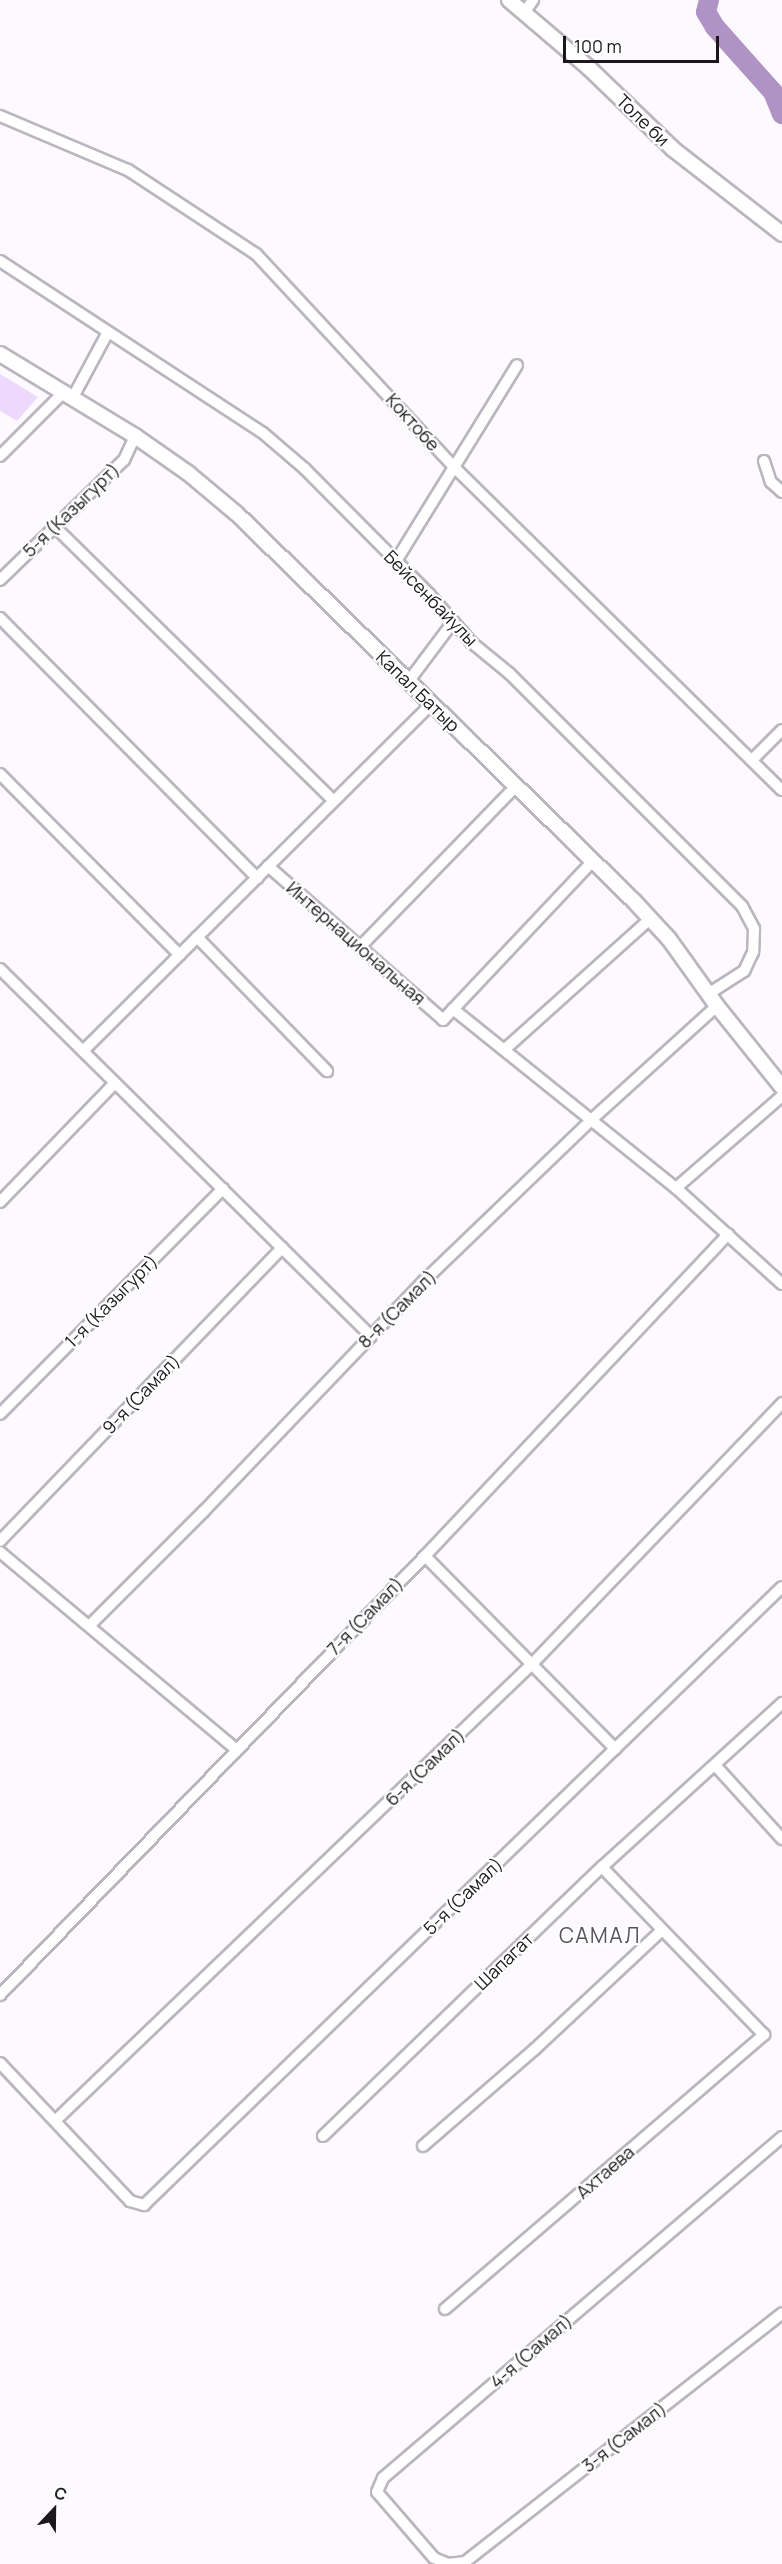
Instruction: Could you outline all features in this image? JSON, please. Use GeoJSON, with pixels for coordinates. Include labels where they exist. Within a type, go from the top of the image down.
{"type":"FeatureCollection","features":[{"type":"Feature","properties":{"kind":"main road","name":"Толе би"},"geometry":{"type":"LineString","coordinates":[[508,0],[590,69],[673,149],[782,234]]}},
{"type":"Feature","properties":{"kind":"main road","name":"Капал Батыр"},"geometry":{"type":"LineString","coordinates":[[0,354],[135,436],[188,473],[237,514],[517,785],[650,919],[669,939],[717,1006],[782,1087]]}},
{"type":"Feature","properties":{"kind":"street"},"geometry":{"type":"LineString","coordinates":[[524,13],[533,0]]}},
{"type":"Feature","properties":{"kind":"street","name":"Коктобе"},"geometry":{"type":"LineString","coordinates":[[0,116],[128,170],[256,254],[454,467],[782,790]]}},
{"type":"Feature","properties":{"kind":"street","name":"Бейсенбайулы"},"geometry":{"type":"LineString","coordinates":[[0,261],[263,433],[305,469],[453,622],[742,906],[754,929],[753,952],[744,971],[708,994]]}},
{"type":"Feature","properties":{"kind":"street"},"geometry":{"type":"LineString","coordinates":[[0,456],[68,396],[108,332]]}},
{"type":"Feature","properties":{"kind":"street"},"geometry":{"type":"LineString","coordinates":[[396,561],[517,365]]}},
{"type":"Feature","properties":{"kind":"street","name":"5-я (Казыгурт)"},"geometry":{"type":"LineString","coordinates":[[0,580],[124,460],[135,436]]}},
{"type":"Feature","properties":{"kind":"street"},"geometry":{"type":"LineString","coordinates":[[764,461],[771,482],[782,492]]}},
{"type":"Feature","properties":{"kind":"street"},"geometry":{"type":"LineString","coordinates":[[54,526],[334,801]]}},
{"type":"Feature","properties":{"kind":"street"},"geometry":{"type":"LineString","coordinates":[[0,618],[257,878]]}},
{"type":"Feature","properties":{"kind":"street"},"geometry":{"type":"LineString","coordinates":[[408,682],[453,622]]}},
{"type":"Feature","properties":{"kind":"street"},"geometry":{"type":"LineString","coordinates":[[83,1051],[431,704]]}},
{"type":"Feature","properties":{"kind":"street"},"geometry":{"type":"LineString","coordinates":[[752,760],[782,730]]}},
{"type":"Feature","properties":{"kind":"street"},"geometry":{"type":"LineString","coordinates":[[0,774],[180,955]]}},
{"type":"Feature","properties":{"kind":"street"},"geometry":{"type":"LineString","coordinates":[[360,947],[517,785]]}},
{"type":"Feature","properties":{"kind":"street"},"geometry":{"type":"LineString","coordinates":[[593,861],[453,1009],[676,1188],[782,1284]]}},
{"type":"Feature","properties":{"kind":"street","name":"Интернациональная"},"geometry":{"type":"LineString","coordinates":[[268,866],[443,1020],[453,1009]]}},
{"type":"Feature","properties":{"kind":"street"},"geometry":{"type":"LineString","coordinates":[[504,1050],[650,919]]}},
{"type":"Feature","properties":{"kind":"street"},"geometry":{"type":"LineString","coordinates":[[197,937],[327,1071]]}},
{"type":"Feature","properties":{"kind":"street"},"geometry":{"type":"LineString","coordinates":[[3,977],[83,1051],[370,1335]]}},
{"type":"Feature","properties":{"kind":"street","name":"8-я (Самал)"},"geometry":{"type":"LineString","coordinates":[[90,1625],[204,1511],[370,1335],[590,1121],[717,1006]]}},
{"type":"Feature","properties":{"kind":"street"},"geometry":{"type":"LineString","coordinates":[[0,1202],[115,1083]]}},
{"type":"Feature","properties":{"kind":"street"},"geometry":{"type":"LineString","coordinates":[[676,1188],[782,1096]]}},
{"type":"Feature","properties":{"kind":"street","name":"1-я (Казыгурт)"},"geometry":{"type":"LineString","coordinates":[[0,1414],[223,1189]]}},
{"type":"Feature","properties":{"kind":"street","name":"7-я (Самал)"},"geometry":{"type":"LineString","coordinates":[[0,1995],[424,1556],[728,1234]]}},
{"type":"Feature","properties":{"kind":"street","name":"9-я (Самал)"},"geometry":{"type":"LineString","coordinates":[[0,1541],[282,1248]]}},
{"type":"Feature","properties":{"kind":"street","name":"6-я (Самал)"},"geometry":{"type":"LineString","coordinates":[[56,2120],[531,1665],[782,1403]]}},
{"type":"Feature","properties":{"kind":"street"},"geometry":{"type":"LineString","coordinates":[[0,1552],[236,1749]]}},
{"type":"Feature","properties":{"kind":"street"},"geometry":{"type":"LineString","coordinates":[[424,1556],[615,1749]]}},
{"type":"Feature","properties":{"kind":"street","name":"5-я (Самал)"},"geometry":{"type":"LineString","coordinates":[[56,2120],[130,2201],[144,2205],[782,1587]]}},
{"type":"Feature","properties":{"kind":"street","name":"Шапагат"},"geometry":{"type":"LineString","coordinates":[[323,2136],[602,1867],[782,1703]]}},
{"type":"Feature","properties":{"kind":"street"},"geometry":{"type":"LineString","coordinates":[[715,1765],[782,1839]]}},
{"type":"Feature","properties":{"kind":"street"},"geometry":{"type":"LineString","coordinates":[[423,2146],[535,2049],[661,1931],[602,1867]]}},
{"type":"Feature","properties":{"kind":"street","name":"Ахтаева"},"geometry":{"type":"LineString","coordinates":[[445,2309],[764,2035],[661,1931]]}},
{"type":"Feature","properties":{"kind":"street"},"geometry":{"type":"LineString","coordinates":[[0,2062],[56,2120]]}},
{"type":"Feature","properties":{"kind":"street","name":"4-я (Самал)"},"geometry":{"type":"LineString","coordinates":[[465,2562],[448,2564],[435,2558],[377,2493],[383,2478],[782,2137]]}},
{"type":"Feature","properties":{"kind":"street","name":"3-я (Самал)"},"geometry":{"type":"LineString","coordinates":[[465,2562],[782,2313]]}},
{"type":"Feature","properties":{"kind":"shaded area"},"geometry":{"type":"Polygon","coordinates":[[[0,374],[38,397],[17,421],[0,411],[0,374]]]}},
{"type":"Feature","properties":{"kind":"waterway"},"geometry":{"type":"LineString","coordinates":[[709,0],[706,12],[715,27],[773,92],[782,114]]}},
{"type":"Feature","properties":{"kind":"district","name":"САМАЛ"},"geometry":{"type":"Point","coordinates":[600,1935]}}]}
